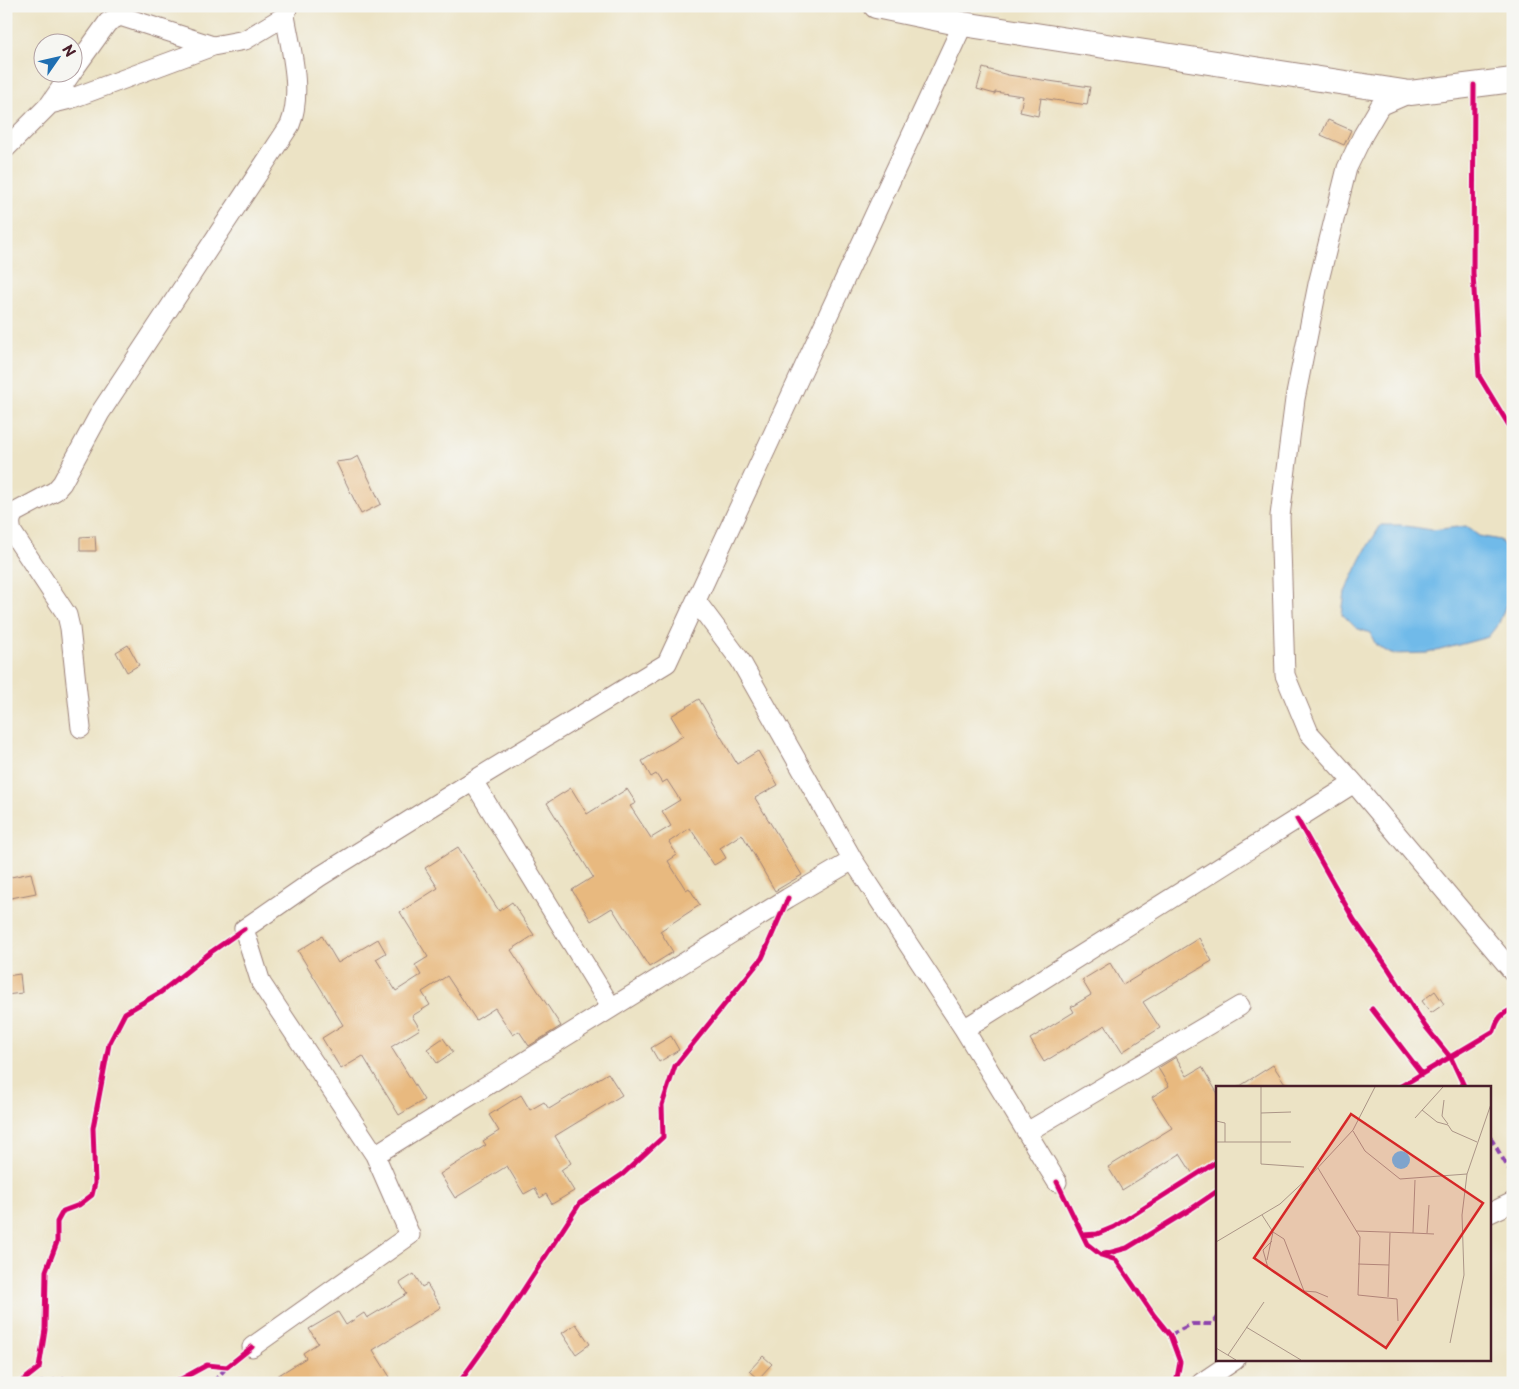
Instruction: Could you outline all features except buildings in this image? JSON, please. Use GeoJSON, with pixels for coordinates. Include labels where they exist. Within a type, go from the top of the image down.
{"type":"FeatureCollection","features":[{"type":"Feature","properties":{"kind":"main road"},"geometry":{"type":"LineString","coordinates":[[876,6],[963,24],[1410,93],[1513,80]]}},
{"type":"Feature","properties":{"kind":"street"},"geometry":{"type":"LineString","coordinates":[[50,104],[70,99],[213,46],[245,40],[286,11],[297,92],[295,112],[290,125],[100,413],[62,483],[54,491],[14,513],[11,518],[12,532],[66,615],[70,628],[81,728]]}},
{"type":"Feature","properties":{"kind":"street"},"geometry":{"type":"LineString","coordinates":[[82,58],[108,22],[120,16],[213,46]]}},
{"type":"Feature","properties":{"kind":"street"},"geometry":{"type":"LineString","coordinates":[[252,1347],[410,1235],[375,1155],[261,983],[244,929],[318,877],[667,663],[963,24]]}},
{"type":"Feature","properties":{"kind":"street"},"geometry":{"type":"LineString","coordinates":[[6,148],[50,104],[65,82]]}},
{"type":"Feature","properties":{"kind":"street"},"geometry":{"type":"LineString","coordinates":[[1410,93],[1380,106],[1362,135],[1347,168],[1318,284],[1299,380],[1280,516],[1285,675],[1309,733],[1354,783],[1513,972]]}},
{"type":"Feature","properties":{"kind":"street"},"geometry":{"type":"LineString","coordinates":[[696,601],[740,660],[853,860],[964,1029],[1057,1182]]}},
{"type":"Feature","properties":{"kind":"street"},"geometry":{"type":"LineString","coordinates":[[473,781],[611,1008]]}},
{"type":"Feature","properties":{"kind":"street"},"geometry":{"type":"LineString","coordinates":[[964,1029],[1354,783]]}},
{"type":"Feature","properties":{"kind":"street"},"geometry":{"type":"LineString","coordinates":[[375,1155],[788,898],[853,860]]}},
{"type":"Feature","properties":{"kind":"street"},"geometry":{"type":"LineString","coordinates":[[1027,1132],[1240,1006]]}},
{"type":"Feature","properties":{"kind":"street"},"geometry":{"type":"LineString","coordinates":[[1492,1212],[1513,1202]]}},
{"type":"Feature","properties":{"kind":"street"},"geometry":{"type":"LineString","coordinates":[[1201,1383],[1232,1362]]}},
{"type":"Feature","properties":{"kind":"water"},"geometry":{"type":"Polygon","coordinates":[[[1381,525],[1400,525],[1432,530],[1466,526],[1479,536],[1500,540],[1513,557],[1513,587],[1499,623],[1488,637],[1429,653],[1391,654],[1376,645],[1370,633],[1356,628],[1342,614],[1345,592],[1366,549],[1381,525]]]}},
{"type":"Feature","properties":{"kind":"marked path"},"geometry":{"type":"LineString","coordinates":[[1492,1140],[1513,1176]]}},
{"type":"Feature","properties":{"kind":"marked path"},"geometry":{"type":"LineString","coordinates":[[1170,1335],[1192,1324],[1212,1324],[1216,1319]]}},
{"type":"Feature","properties":{"kind":"marked path"},"geometry":{"type":"LineString","coordinates":[[215,1383],[215,1380],[227,1367]]}},
{"type":"Feature","properties":{"kind":"marked path"},"geometry":{"type":"LineString","coordinates":[[39,1383],[64,1379],[92,1383]]}},
{"type":"Feature","properties":{"kind":"cycle path"},"geometry":{"type":"LineString","coordinates":[[1474,85],[1473,273],[1479,376],[1513,432]]}},
{"type":"Feature","properties":{"kind":"cycle path"},"geometry":{"type":"LineString","coordinates":[[1297,819],[1354,920],[1388,968],[1425,1026],[1451,1058],[1464,1086]]}},
{"type":"Feature","properties":{"kind":"cycle path"},"geometry":{"type":"LineString","coordinates":[[459,1383],[502,1323],[580,1203],[623,1174],[663,1137],[662,1105],[675,1066],[762,958],[788,898]]}},
{"type":"Feature","properties":{"kind":"cycle path"},"geometry":{"type":"LineString","coordinates":[[20,1383],[39,1368],[45,1330],[46,1271],[57,1242],[57,1222],[63,1211],[79,1205],[92,1195],[95,1183],[93,1128],[109,1044],[125,1013],[161,992],[211,952],[244,929]]}},
{"type":"Feature","properties":{"kind":"cycle path"},"geometry":{"type":"LineString","coordinates":[[1372,1009],[1422,1074]]}},
{"type":"Feature","properties":{"kind":"cycle path"},"geometry":{"type":"LineString","coordinates":[[1401,1086],[1494,1031],[1500,1017],[1513,1009]]}},
{"type":"Feature","properties":{"kind":"cycle path"},"geometry":{"type":"LineString","coordinates":[[1083,1235],[1097,1234],[1114,1227],[1216,1162]]}},
{"type":"Feature","properties":{"kind":"cycle path"},"geometry":{"type":"LineString","coordinates":[[1057,1182],[1087,1244],[1101,1255],[1116,1260],[1153,1314],[1170,1335],[1180,1362],[1177,1378],[1179,1383]]}},
{"type":"Feature","properties":{"kind":"cycle path"},"geometry":{"type":"LineString","coordinates":[[1101,1255],[1127,1248],[1216,1192]]}},
{"type":"Feature","properties":{"kind":"cycle path"},"geometry":{"type":"LineString","coordinates":[[174,1383],[207,1365],[227,1367],[252,1347]]}}]}
